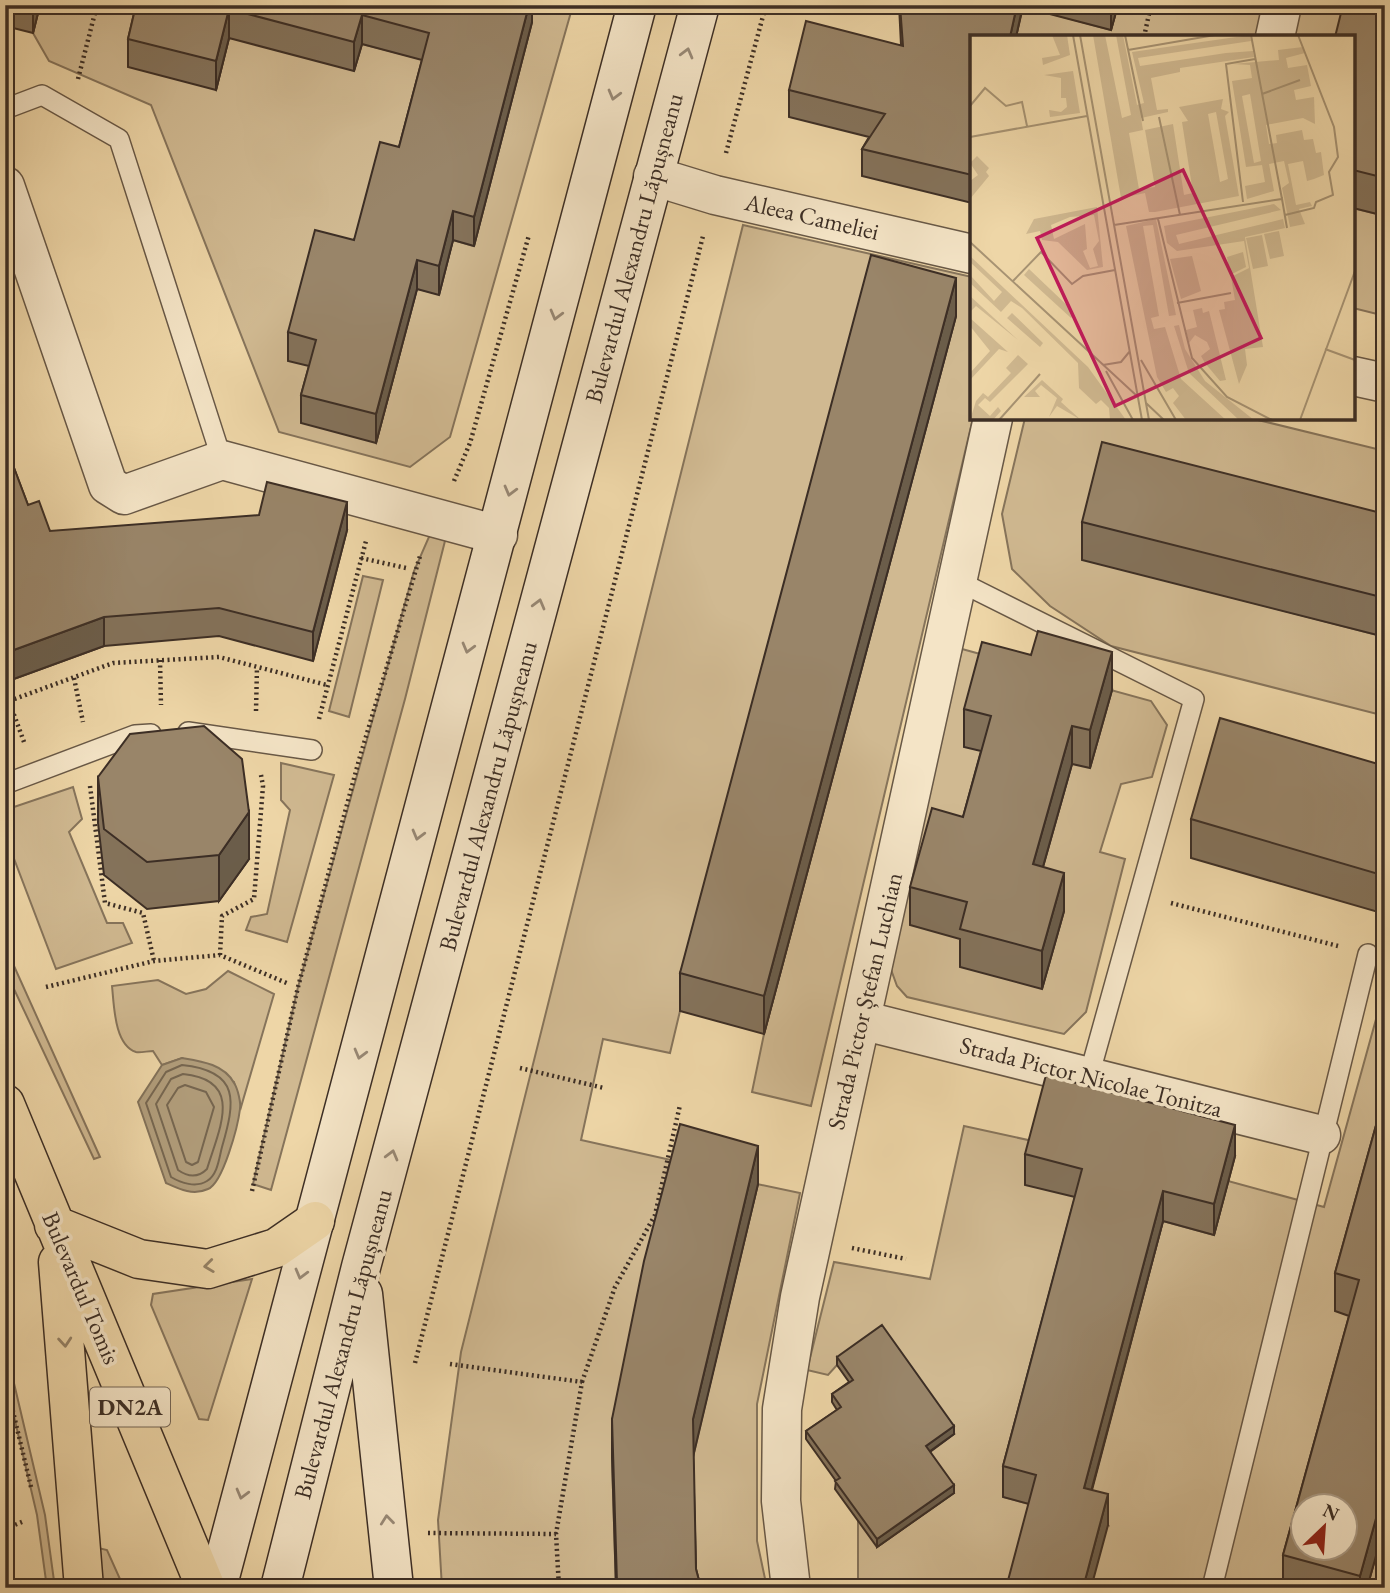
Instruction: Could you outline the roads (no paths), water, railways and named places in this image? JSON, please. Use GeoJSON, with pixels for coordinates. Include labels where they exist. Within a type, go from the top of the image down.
{"type":"FeatureCollection","features":[{"type":"Feature","properties":{"kind":"main road"},"geometry":{"type":"LineString","coordinates":[[217,1588],[637,5]]}},
{"type":"Feature","properties":{"kind":"main road","name":"Bulevardul Alexandru Lăpușneanu"},"geometry":{"type":"LineString","coordinates":[[280,1588],[361,1266],[701,5]]}},
{"type":"Feature","properties":{"kind":"main road"},"geometry":{"type":"LineString","coordinates":[[1275,35],[1282,5]]}},
{"type":"Feature","properties":{"kind":"main road","name":"Aleea Cameliei"},"geometry":{"type":"LineString","coordinates":[[653,176],[715,195],[970,254]]}},
{"type":"Feature","properties":{"kind":"main road"},"geometry":{"type":"LineString","coordinates":[[5,186],[108,485],[124,495],[222,460],[498,535]]}},
{"type":"Feature","properties":{"kind":"main road"},"geometry":{"type":"LineString","coordinates":[[1355,376],[1385,383]]}},
{"type":"Feature","properties":{"kind":"main road","name":"Strada Pictor Ștefan Luchian"},"geometry":{"type":"LineString","coordinates":[[791,1588],[781,1501],[782,1409],[812,1240],[993,420]]}},
{"type":"Feature","properties":{"kind":"main road","name":"Strada Pictor Nicolae Tonitza"},"geometry":{"type":"LineString","coordinates":[[861,1020],[1321,1135]]}},
{"type":"Feature","properties":{"kind":"main road","name":"Bulevardul Tomis"},"geometry":{"type":"LineString","coordinates":[[5,1104],[206,1588]]}},
{"type":"Feature","properties":{"kind":"main road"},"geometry":{"type":"LineString","coordinates":[[84,1588],[54,1225],[139,1259],[208,1269],[276,1248],[315,1221]]}},
{"type":"Feature","properties":{"kind":"main road"},"geometry":{"type":"LineString","coordinates":[[361,1266],[394,1588]]}},
{"type":"Feature","properties":{"kind":"lane"},"geometry":{"type":"LineString","coordinates":[[5,109],[42,95],[119,139],[222,460]]}},
{"type":"Feature","properties":{"kind":"lane"},"geometry":{"type":"LineString","coordinates":[[958,581],[1194,699],[1089,1076]]}},
{"type":"Feature","properties":{"kind":"lane"},"geometry":{"type":"LineString","coordinates":[[5,784],[135,735],[198,732],[312,750]]}},
{"type":"Feature","properties":{"kind":"lane"},"geometry":{"type":"LineString","coordinates":[[1212,1588],[1321,1135],[1368,954]]}},
{"type":"Feature","properties":{"kind":"water"},"geometry":{"type":"Polygon","coordinates":[[[182,1058],[211,1064],[224,1072],[235,1086],[240,1103],[239,1117],[224,1166],[214,1185],[197,1192],[186,1191],[166,1183],[138,1102],[162,1065],[182,1058]]]}}]}
